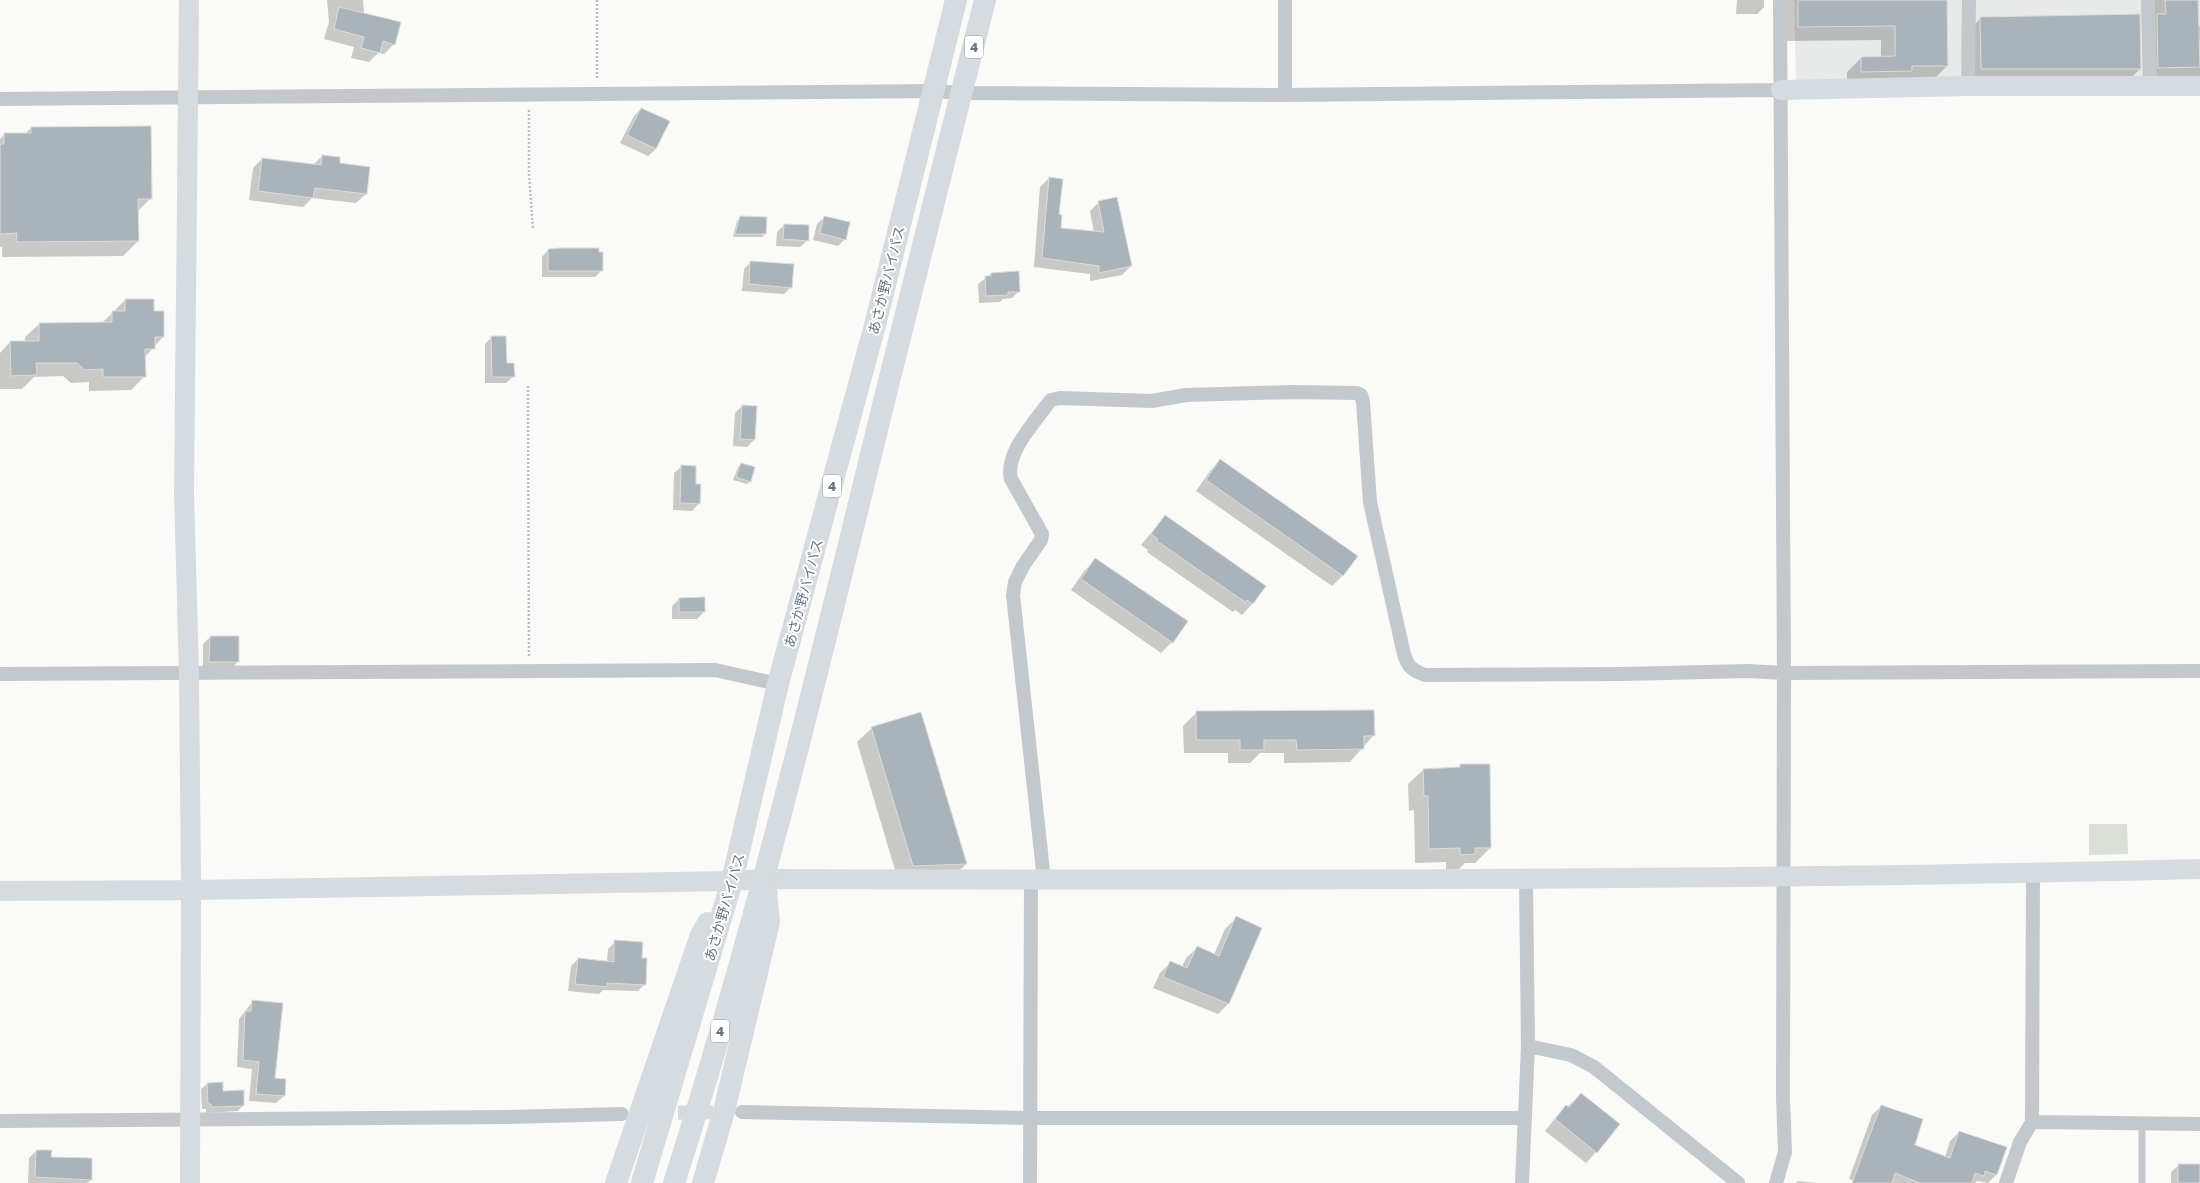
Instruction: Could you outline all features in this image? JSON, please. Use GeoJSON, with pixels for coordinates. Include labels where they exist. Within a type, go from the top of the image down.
{"type":"FeatureCollection","features":[{"type":"Feature","properties":{"kind":"highway","name":"あさか野バイパス"},"geometry":{"type":"LineString","coordinates":[[642,1183],[732,882],[778,684],[875,325],[956,0]]}},
{"type":"Feature","properties":{"kind":"highway","name":"あさか野バイパス"},"geometry":{"type":"LineString","coordinates":[[674,1183],[765,879],[814,689],[900,335],[986,0]]}},
{"type":"Feature","properties":{"kind":"highway"},"geometry":{"type":"LineString","coordinates":[[704,1183],[724,1111],[769,922],[765,879]]}},
{"type":"Feature","properties":{"kind":"highway","name":"4"},"geometry":{"type":"LineString","coordinates":[[632,1112],[701,935],[732,882]]}},
{"type":"Feature","properties":{"kind":"highway"},"geometry":{"type":"LineString","coordinates":[[616,1183],[632,1112]]}},
{"type":"Feature","properties":{"kind":"street"},"geometry":{"type":"LineString","coordinates":[[189,0],[184,492],[190,674],[192,890],[189,1119],[190,1183]]}},
{"type":"Feature","properties":{"kind":"street"},"geometry":{"type":"LineString","coordinates":[[1285,0],[1285,95]]}},
{"type":"Feature","properties":{"kind":"street"},"geometry":{"type":"LineString","coordinates":[[1776,1183],[1785,1152],[1783,1098],[1784,673],[1780,0]]}},
{"type":"Feature","properties":{"kind":"street"},"geometry":{"type":"LineString","coordinates":[[1968,86],[1969,0]]}},
{"type":"Feature","properties":{"kind":"street"},"geometry":{"type":"LineString","coordinates":[[2148,0],[2150,87]]}},
{"type":"Feature","properties":{"kind":"street"},"geometry":{"type":"LineString","coordinates":[[0,99],[188,99],[529,93],[596,95],[934,91],[962,93],[1285,95],[1781,90],[1968,86],[2200,86]]}},
{"type":"Feature","properties":{"kind":"street"},"geometry":{"type":"LineString","coordinates":[[1030,1183],[1029,1118],[1038,880],[1013,595],[1017,577],[1041,540],[1042,534],[1011,479],[1010,470],[1016,450],[1046,406],[1054,398],[1152,401],[1186,395],[1293,392],[1357,393],[1361,395],[1363,402],[1370,502],[1405,658],[1407,664],[1417,672],[1425,675],[1623,674],[1748,671],[1784,673],[2200,671]]}},
{"type":"Feature","properties":{"kind":"street"},"geometry":{"type":"LineString","coordinates":[[0,674],[715,670],[778,684]]}},
{"type":"Feature","properties":{"kind":"street"},"geometry":{"type":"LineString","coordinates":[[0,891],[192,890],[732,882],[765,879],[1526,879],[1784,877],[2200,869]]}},
{"type":"Feature","properties":{"kind":"street"},"geometry":{"type":"LineString","coordinates":[[2006,1183],[2020,1142],[2032,1122],[2033,873]]}},
{"type":"Feature","properties":{"kind":"street"},"geometry":{"type":"LineString","coordinates":[[1522,1183],[1528,1046],[1526,879]]}},
{"type":"Feature","properties":{"kind":"street"},"geometry":{"type":"LineString","coordinates":[[1528,1046],[1571,1055],[1594,1067],[1738,1183]]}},
{"type":"Feature","properties":{"kind":"street"},"geometry":{"type":"LineString","coordinates":[[0,1121],[506,1117],[632,1112]]}},
{"type":"Feature","properties":{"kind":"street"},"geometry":{"type":"LineString","coordinates":[[742,1112],[1029,1118],[1525,1118]]}},
{"type":"Feature","properties":{"kind":"street"},"geometry":{"type":"LineString","coordinates":[[2032,1122],[2200,1124]]}},
{"type":"Feature","properties":{"kind":"lane"},"geometry":{"type":"LineString","coordinates":[[2142,1124],[2142,1183]]}},
{"type":"Feature","properties":{"kind":"path"},"geometry":{"type":"LineString","coordinates":[[596,95],[597,0]]}},
{"type":"Feature","properties":{"kind":"path"},"geometry":{"type":"LineString","coordinates":[[529,93],[529,174],[533,230]]}},
{"type":"Feature","properties":{"kind":"path"},"geometry":{"type":"LineString","coordinates":[[528,386],[529,671]]}},
{"type":"Feature","properties":{"kind":"shaded area"},"geometry":{"type":"Polygon","coordinates":[[[1794,0],[2200,0],[2200,76],[1796,83],[1794,0]]]}},
{"type":"Feature","properties":{"kind":"shaded area"},"geometry":{"type":"Polygon","coordinates":[[[2089,824],[2127,824],[2128,854],[2089,855],[2089,824]]]}},
{"type":"Feature","properties":{"kind":"building"},"geometry":{"type":"Polygon","coordinates":[[[1798,0],[1947,0],[1948,66],[1912,66],[1912,71],[1861,72],[1861,57],[1895,56],[1895,26],[1798,27],[1798,0]]]}},
{"type":"Feature","properties":{"kind":"building"},"geometry":{"type":"Polygon","coordinates":[[[2165,0],[2198,0],[2200,67],[2158,68],[2157,14],[2166,14],[2165,0]]]}},
{"type":"Feature","properties":{"kind":"building"},"geometry":{"type":"Polygon","coordinates":[[[339,7],[401,22],[395,45],[383,41],[380,53],[361,48],[364,37],[334,29],[339,7]]]}},
{"type":"Feature","properties":{"kind":"building"},"geometry":{"type":"Polygon","coordinates":[[[2140,14],[2141,69],[1981,69],[1980,17],[2140,14]]]}},
{"type":"Feature","properties":{"kind":"building"},"geometry":{"type":"Polygon","coordinates":[[[641,108],[670,121],[656,149],[627,135],[641,108]]]}},
{"type":"Feature","properties":{"kind":"building"},"geometry":{"type":"Polygon","coordinates":[[[151,126],[152,199],[138,199],[139,241],[16,242],[17,233],[0,234],[0,144],[4,144],[4,133],[31,133],[31,127],[151,126]]]}},
{"type":"Feature","properties":{"kind":"building"},"geometry":{"type":"Polygon","coordinates":[[[322,155],[340,157],[340,163],[370,167],[367,194],[315,188],[313,198],[258,191],[262,158],[321,165],[322,155]]]}},
{"type":"Feature","properties":{"kind":"building"},"geometry":{"type":"Polygon","coordinates":[[[1049,177],[1063,179],[1059,214],[1062,215],[1061,228],[1104,232],[1098,201],[1117,197],[1132,266],[1099,273],[1099,266],[1042,258],[1049,177]]]}},
{"type":"Feature","properties":{"kind":"building"},"geometry":{"type":"Polygon","coordinates":[[[740,216],[767,217],[766,234],[735,234],[740,216]]]}},
{"type":"Feature","properties":{"kind":"building"},"geometry":{"type":"Polygon","coordinates":[[[824,216],[850,222],[846,240],[820,233],[824,216]]]}},
{"type":"Feature","properties":{"kind":"building"},"geometry":{"type":"Polygon","coordinates":[[[784,224],[809,225],[809,241],[783,239],[784,224]]]}},
{"type":"Feature","properties":{"kind":"building"},"geometry":{"type":"Polygon","coordinates":[[[599,248],[599,252],[603,252],[603,271],[548,271],[548,249],[599,248]]]}},
{"type":"Feature","properties":{"kind":"building"},"geometry":{"type":"Polygon","coordinates":[[[750,261],[794,264],[792,288],[749,284],[750,261]]]}},
{"type":"Feature","properties":{"kind":"building"},"geometry":{"type":"Polygon","coordinates":[[[1019,271],[1020,292],[1008,292],[1008,295],[986,296],[985,276],[991,276],[991,273],[1019,271]]]}},
{"type":"Feature","properties":{"kind":"building"},"geometry":{"type":"Polygon","coordinates":[[[125,299],[154,299],[154,311],[164,311],[164,337],[155,337],[155,349],[145,349],[146,377],[103,377],[103,369],[85,370],[77,363],[36,363],[37,375],[11,376],[10,341],[39,341],[39,323],[112,322],[112,311],[125,311],[125,299]]]}},
{"type":"Feature","properties":{"kind":"building"},"geometry":{"type":"Polygon","coordinates":[[[491,336],[506,336],[507,363],[514,363],[515,377],[492,377],[491,336]]]}},
{"type":"Feature","properties":{"kind":"building"},"geometry":{"type":"Polygon","coordinates":[[[742,405],[757,406],[755,440],[740,439],[742,405]]]}},
{"type":"Feature","properties":{"kind":"building"},"geometry":{"type":"Polygon","coordinates":[[[1220,459],[1358,556],[1343,576],[1206,480],[1220,459]]]}},
{"type":"Feature","properties":{"kind":"building"},"geometry":{"type":"Polygon","coordinates":[[[741,463],[755,467],[751,482],[736,477],[741,463]]]}},
{"type":"Feature","properties":{"kind":"building"},"geometry":{"type":"Polygon","coordinates":[[[681,465],[696,466],[696,484],[701,484],[700,504],[680,503],[681,465]]]}},
{"type":"Feature","properties":{"kind":"building"},"geometry":{"type":"Polygon","coordinates":[[[1165,515],[1266,586],[1253,604],[1247,600],[1245,602],[1157,541],[1158,539],[1151,534],[1165,515]]]}},
{"type":"Feature","properties":{"kind":"building"},"geometry":{"type":"Polygon","coordinates":[[[1095,558],[1188,621],[1173,643],[1081,579],[1095,558]]]}},
{"type":"Feature","properties":{"kind":"building"},"geometry":{"type":"Polygon","coordinates":[[[705,597],[705,612],[679,612],[679,598],[705,597]]]}},
{"type":"Feature","properties":{"kind":"building"},"geometry":{"type":"Polygon","coordinates":[[[210,636],[239,636],[239,662],[209,662],[210,636]]]}},
{"type":"Feature","properties":{"kind":"building"},"geometry":{"type":"Polygon","coordinates":[[[1374,710],[1375,736],[1364,736],[1364,749],[1297,750],[1296,740],[1264,740],[1264,750],[1240,750],[1240,740],[1197,740],[1196,738],[1196,711],[1374,710]]]}},
{"type":"Feature","properties":{"kind":"building"},"geometry":{"type":"Polygon","coordinates":[[[921,712],[967,864],[913,866],[871,727],[921,712]]]}},
{"type":"Feature","properties":{"kind":"building"},"geometry":{"type":"Polygon","coordinates":[[[1460,764],[1490,764],[1491,848],[1475,848],[1475,854],[1460,855],[1460,848],[1429,849],[1428,796],[1424,796],[1423,769],[1460,767],[1460,764]]]}},
{"type":"Feature","properties":{"kind":"building"},"geometry":{"type":"Polygon","coordinates":[[[1236,916],[1262,928],[1229,1004],[1163,977],[1170,961],[1187,968],[1197,946],[1219,956],[1236,916]]]}},
{"type":"Feature","properties":{"kind":"building"},"geometry":{"type":"Polygon","coordinates":[[[614,940],[643,942],[642,958],[647,958],[646,985],[607,983],[607,987],[575,984],[578,958],[614,962],[614,940]]]}},
{"type":"Feature","properties":{"kind":"building"},"geometry":{"type":"Polygon","coordinates":[[[252,1000],[283,1003],[275,1078],[286,1079],[285,1096],[256,1094],[259,1062],[243,1060],[245,1011],[251,1011],[252,1000]]]}},
{"type":"Feature","properties":{"kind":"building"},"geometry":{"type":"Polygon","coordinates":[[[223,1082],[223,1091],[244,1090],[244,1106],[212,1107],[211,1104],[208,1104],[207,1083],[223,1082]]]}},
{"type":"Feature","properties":{"kind":"building"},"geometry":{"type":"Polygon","coordinates":[[[1581,1093],[1620,1124],[1597,1153],[1555,1119],[1566,1105],[1569,1107],[1581,1093]]]}},
{"type":"Feature","properties":{"kind":"building"},"geometry":{"type":"Polygon","coordinates":[[[1881,1105],[1923,1119],[1915,1145],[1950,1158],[1959,1131],[2007,1147],[1997,1175],[1985,1171],[1984,1176],[1975,1173],[1972,1183],[1920,1183],[1895,1173],[1892,1183],[1852,1183],[1881,1105]]]}},
{"type":"Feature","properties":{"kind":"building"},"geometry":{"type":"Polygon","coordinates":[[[36,1150],[52,1150],[51,1157],[92,1158],[92,1180],[35,1177],[36,1150]]]}},
{"type":"Feature","properties":{"kind":"building"},"geometry":{"type":"Polygon","coordinates":[[[2178,1164],[2200,1164],[2200,1183],[2178,1183],[2178,1164]]]}},
{"type":"Feature","properties":{"kind":"tunnel"},"geometry":{"type":"LineString","coordinates":[[657,1113],[730,1112]]}}]}
